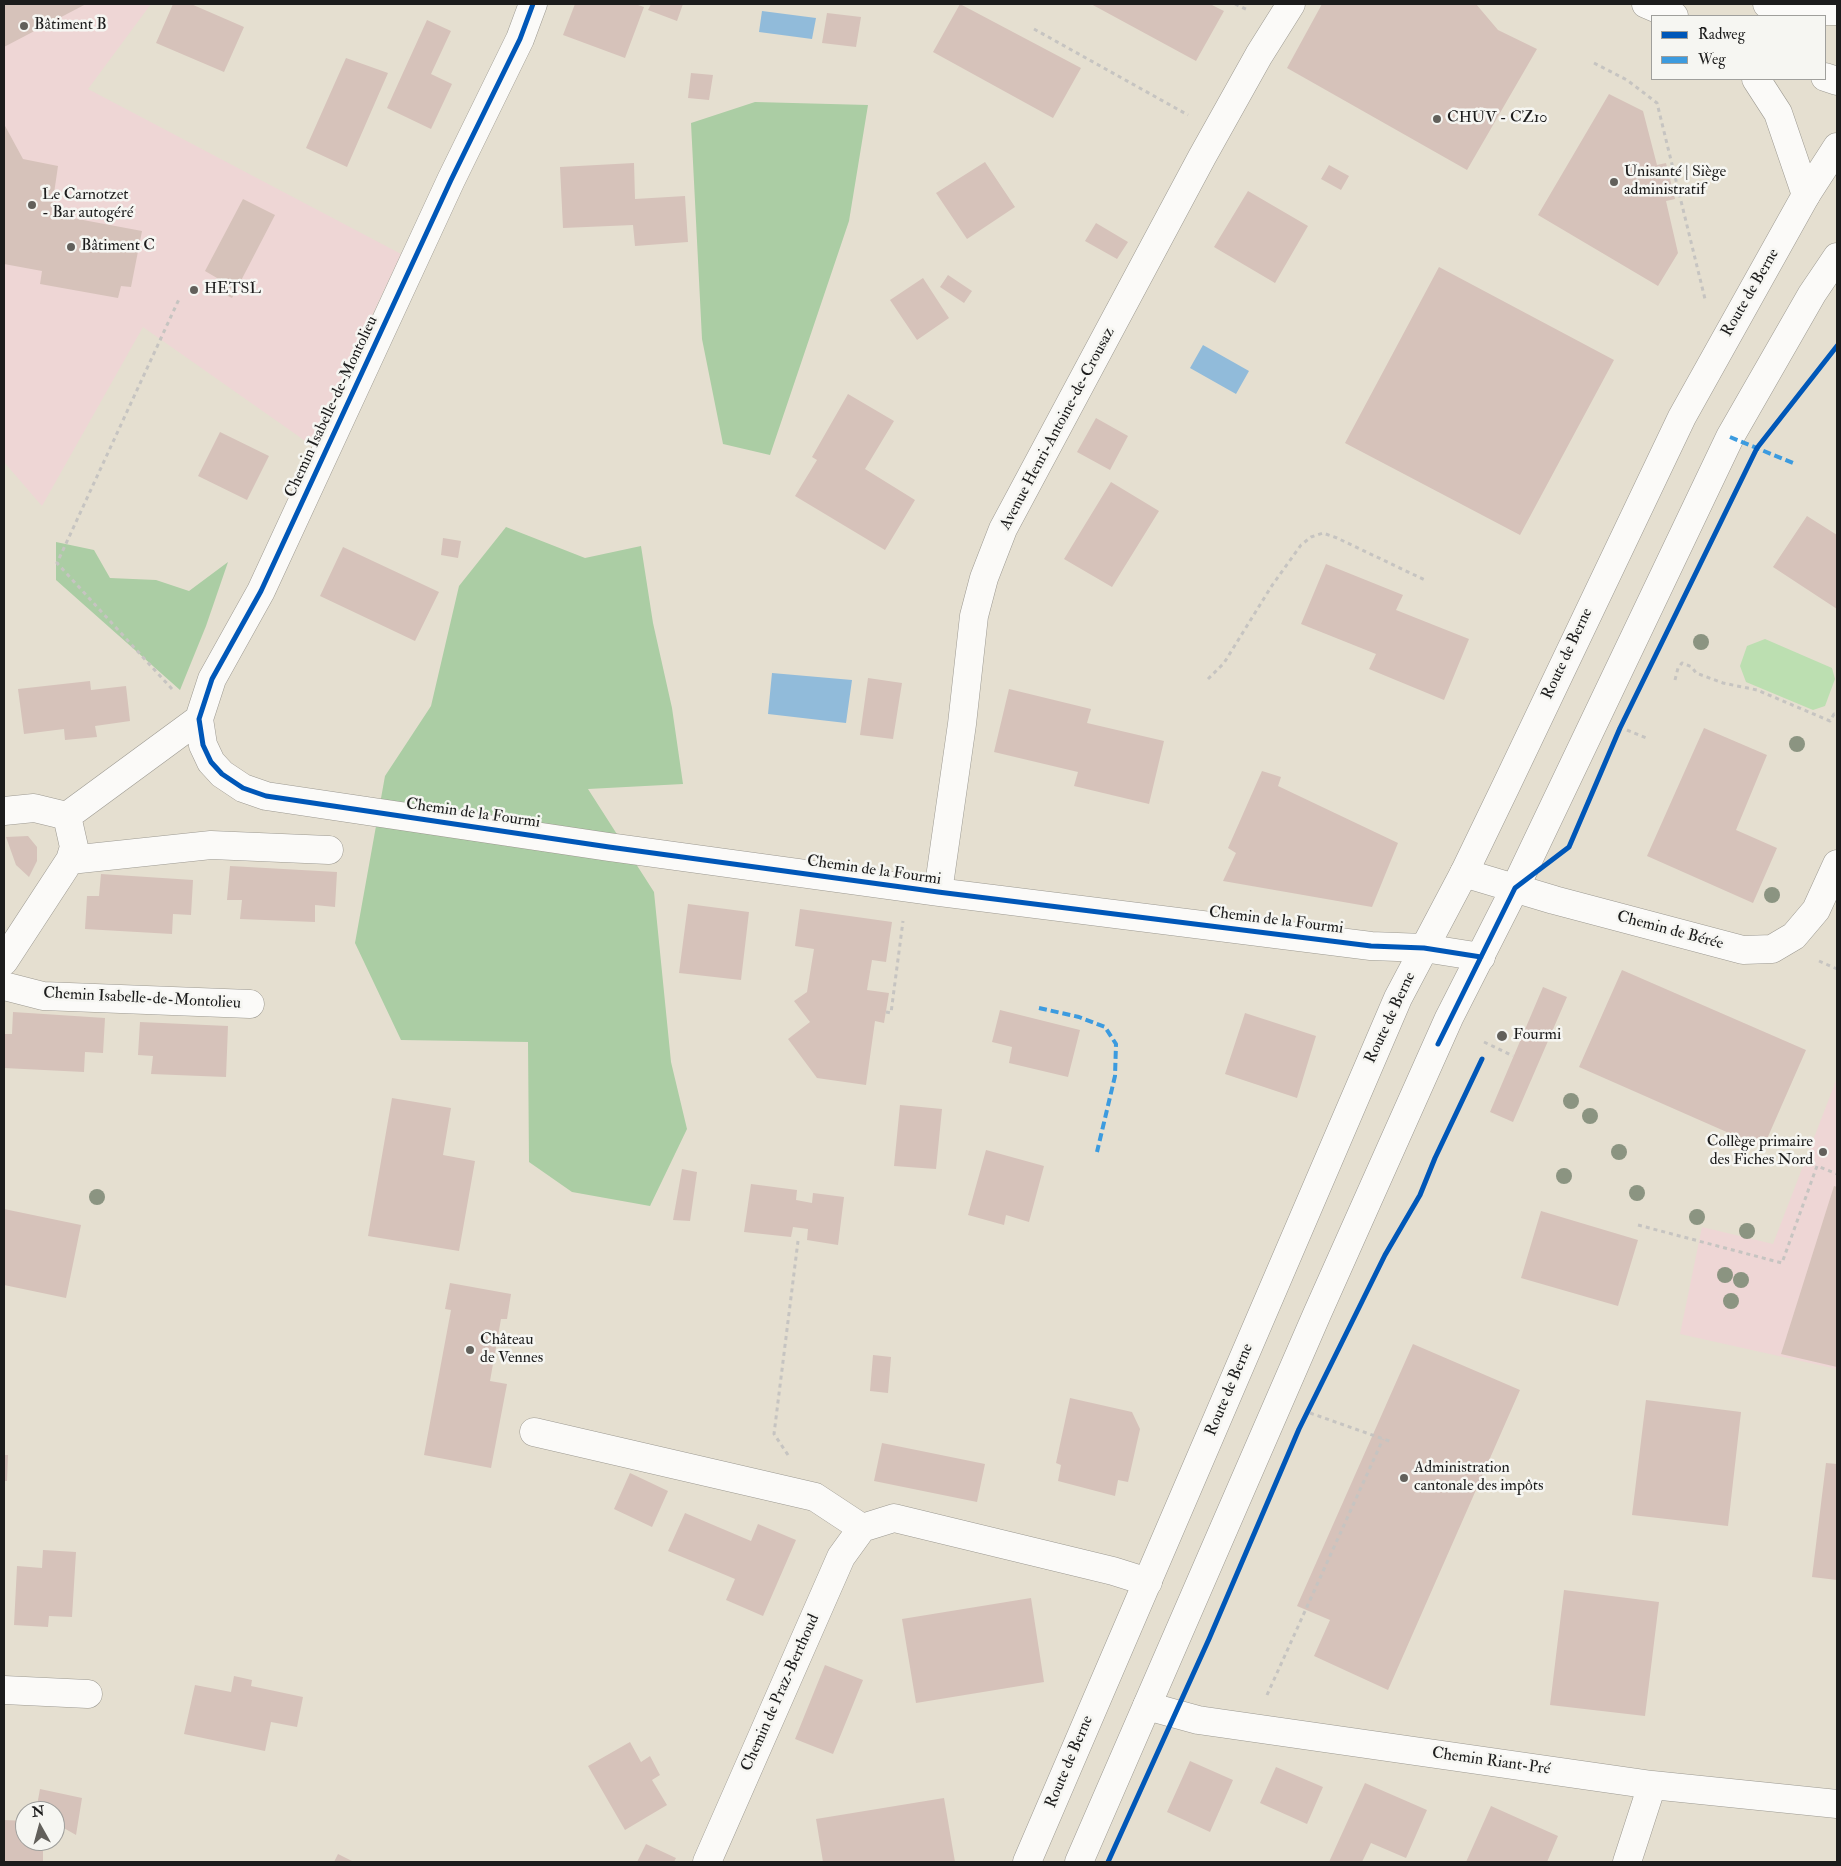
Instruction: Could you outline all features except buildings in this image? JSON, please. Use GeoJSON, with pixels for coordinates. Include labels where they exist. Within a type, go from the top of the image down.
{"type":"FeatureCollection","features":[{"type":"Feature","properties":{"kind":"main road","name":"Chemin Isabelle-de-Montolieu"},"geometry":{"type":"LineString","coordinates":[[266,796],[242,788],[222,774],[211,762],[203,745],[199,720],[212,679],[261,591],[451,180],[520,39],[533,4]]}},
{"type":"Feature","properties":{"kind":"main road","name":"Avenue Henri-Antoine-de-Crousaz"},"geometry":{"type":"LineString","coordinates":[[938,892],[962,724],[974,616],[984,578],[1000,538],[1190,179],[1259,55],[1291,4]]}},
{"type":"Feature","properties":{"kind":"main road"},"geometry":{"type":"LineString","coordinates":[[1646,4],[1672,15]]}},
{"type":"Feature","properties":{"kind":"main road"},"geometry":{"type":"LineString","coordinates":[[1767,4],[1804,11],[1837,11]]}},
{"type":"Feature","properties":{"kind":"main road"},"geometry":{"type":"LineString","coordinates":[[1757,80],[1778,113],[1806,195]]}},
{"type":"Feature","properties":{"kind":"main road","name":"Route de Berne"},"geometry":{"type":"LineString","coordinates":[[1027,1862],[1398,998],[1464,873],[1682,417],[1806,195],[1837,147]]}},
{"type":"Feature","properties":{"kind":"main road"},"geometry":{"type":"LineString","coordinates":[[1079,1862],[1325,1296],[1449,1018],[1515,888],[1730,437],[1812,294],[1837,257]]}},
{"type":"Feature","properties":{"kind":"main road"},"geometry":{"type":"LineString","coordinates":[[4,811],[34,808],[67,816],[199,720]]}},
{"type":"Feature","properties":{"kind":"main road","name":"Chemin de la Fourmi"},"geometry":{"type":"LineString","coordinates":[[266,796],[610,847],[938,892],[1371,946],[1424,948],[1481,957]]}},
{"type":"Feature","properties":{"kind":"main road"},"geometry":{"type":"LineString","coordinates":[[4,961],[70,860],[74,847],[67,816]]}},
{"type":"Feature","properties":{"kind":"main road"},"geometry":{"type":"LineString","coordinates":[[70,860],[211,845],[329,850]]}},
{"type":"Feature","properties":{"kind":"main road","name":"Chemin de Bérée"},"geometry":{"type":"LineString","coordinates":[[1464,873],[1743,950],[1772,948],[1794,936],[1816,910],[1837,864]]}},
{"type":"Feature","properties":{"kind":"main road","name":"Chemin Isabelle-de-Montolieu"},"geometry":{"type":"LineString","coordinates":[[4,986],[43,996],[250,1004]]}},
{"type":"Feature","properties":{"kind":"main road"},"geometry":{"type":"LineString","coordinates":[[534,1432],[815,1497],[862,1528],[894,1518],[1113,1571],[1148,1582]]}},
{"type":"Feature","properties":{"kind":"main road","name":"Chemin de Praz-Berthoud"},"geometry":{"type":"LineString","coordinates":[[707,1862],[841,1557],[862,1528]]}},
{"type":"Feature","properties":{"kind":"main road"},"geometry":{"type":"LineString","coordinates":[[4,1690],[88,1694]]}},
{"type":"Feature","properties":{"kind":"main road","name":"Chemin Riant-Pré"},"geometry":{"type":"LineString","coordinates":[[1147,1706],[1198,1720],[1652,1785],[1837,1804]]}},
{"type":"Feature","properties":{"kind":"main road"},"geometry":{"type":"LineString","coordinates":[[1627,1862],[1652,1785]]}},
{"type":"Feature","properties":{"kind":"path"},"geometry":{"type":"LineString","coordinates":[[1034,30],[1188,115],[1185,121]]}},
{"type":"Feature","properties":{"kind":"path"},"geometry":{"type":"LineString","coordinates":[[1594,63],[1627,80],[1657,103],[1706,299]]}},
{"type":"Feature","properties":{"kind":"path"},"geometry":{"type":"LineString","coordinates":[[180,297],[57,563],[199,720]]}},
{"type":"Feature","properties":{"kind":"path"},"geometry":{"type":"LineString","coordinates":[[1208,679],[1224,663],[1271,587],[1302,545],[1311,537],[1323,533],[1338,538],[1426,581]]}},
{"type":"Feature","properties":{"kind":"path"},"geometry":{"type":"LineString","coordinates":[[1676,680],[1678,668],[1682,663],[1692,667],[1696,673],[1723,683],[1757,690],[1830,721],[1834,714],[1837,715]]}},
{"type":"Feature","properties":{"kind":"path"},"geometry":{"type":"LineString","coordinates":[[1620,728],[1650,739]]}},
{"type":"Feature","properties":{"kind":"path"},"geometry":{"type":"LineString","coordinates":[[886,1012],[891,1013],[903,918]]}},
{"type":"Feature","properties":{"kind":"path"},"geometry":{"type":"LineString","coordinates":[[1811,957],[1837,970]]}},
{"type":"Feature","properties":{"kind":"path"},"geometry":{"type":"LineString","coordinates":[[1484,1042],[1513,1056]]}},
{"type":"Feature","properties":{"kind":"path"},"geometry":{"type":"LineString","coordinates":[[1638,1225],[1782,1263],[1817,1166],[1837,1174]]}},
{"type":"Feature","properties":{"kind":"path"},"geometry":{"type":"LineString","coordinates":[[798,1241],[774,1434],[815,1497]]}},
{"type":"Feature","properties":{"kind":"path"},"geometry":{"type":"LineString","coordinates":[[1303,1420],[1312,1403]]}},
{"type":"Feature","properties":{"kind":"path"},"geometry":{"type":"LineString","coordinates":[[1308,1412],[1392,1442]]}},
{"type":"Feature","properties":{"kind":"path"},"geometry":{"type":"LineString","coordinates":[[1252,1728],[1383,1439]]}},
{"type":"Feature","properties":{"kind":"shaded area","name":"HETSL"},"geometry":{"type":"Polygon","coordinates":[[[4,4],[151,4],[88,89],[401,254],[311,445],[143,327],[42,506],[4,462],[4,4]]]}},
{"type":"Feature","properties":{"kind":"shaded area","name":"Collège primaire des Fiches Nord"},"geometry":{"type":"Polygon","coordinates":[[[1837,1078],[1837,1369],[1680,1334],[1702,1227],[1773,1244],[1837,1078]]]}},
{"type":"Feature","properties":{"kind":"green space"},"geometry":{"type":"Polygon","coordinates":[[[755,102],[868,105],[849,221],[770,455],[723,444],[702,339],[691,123],[755,102]]]}},
{"type":"Feature","properties":{"kind":"green space"},"geometry":{"type":"Polygon","coordinates":[[[506,527],[585,558],[641,546],[653,623],[672,708],[683,784],[588,789],[654,892],[671,1062],[687,1129],[650,1206],[572,1192],[529,1162],[528,1042],[401,1040],[355,943],[385,776],[431,706],[459,586],[506,527]]]}},
{"type":"Feature","properties":{"kind":"green space"},"geometry":{"type":"Polygon","coordinates":[[[56,542],[94,550],[110,578],[156,580],[189,591],[228,562],[206,626],[180,690],[56,580],[56,542]]]}},
{"type":"Feature","properties":{"kind":"green space"},"geometry":{"type":"Polygon","coordinates":[[[1765,639],[1832,668],[1835,679],[1825,706],[1813,710],[1746,682],[1740,666],[1747,646],[1765,639]]]}},
{"type":"Feature","properties":{"kind":"water"},"geometry":{"type":"Polygon","coordinates":[[[762,11],[816,18],[812,39],[759,32],[762,11]]]}},
{"type":"Feature","properties":{"kind":"water"},"geometry":{"type":"Polygon","coordinates":[[[1203,345],[1249,371],[1236,394],[1190,368],[1203,345]]]}},
{"type":"Feature","properties":{"kind":"water"},"geometry":{"type":"Polygon","coordinates":[[[772,673],[852,680],[846,723],[768,714],[772,673]]]}},
{"type":"Feature","properties":{"kind":"marked path"},"geometry":{"type":"LineString","coordinates":[[1730,437],[1793,463]]}},
{"type":"Feature","properties":{"kind":"marked path"},"geometry":{"type":"LineString","coordinates":[[1039,1008],[1079,1017],[1105,1027],[1116,1044],[1115,1076],[1097,1152]]}},
{"type":"Feature","properties":{"kind":"cycle path"},"geometry":{"type":"LineString","coordinates":[[533,4],[520,39],[451,180],[261,591],[212,679],[199,719],[203,745],[211,762],[222,774],[243,788],[266,796],[609,847],[938,892],[1371,946],[1424,948],[1481,957]]}},
{"type":"Feature","properties":{"kind":"cycle path"},"geometry":{"type":"LineString","coordinates":[[1438,1044],[1515,888],[1569,847],[1620,728],[1757,448],[1837,346]]}},
{"type":"Feature","properties":{"kind":"cycle path"},"geometry":{"type":"LineString","coordinates":[[1108,1862],[1209,1639],[1299,1429],[1385,1255],[1420,1195],[1435,1158],[1482,1059]]}},
{"type":"Feature","properties":{"kind":"place","name":"Bâtiment B"},"geometry":{"type":"Point","coordinates":[24,26]}},
{"type":"Feature","properties":{"kind":"place","name":"CHUV - CZ10"},"geometry":{"type":"Point","coordinates":[1437,119]}},
{"type":"Feature","properties":{"kind":"place","name":"Unisanté | Siège administratif"},"geometry":{"type":"Point","coordinates":[1614,182]}},
{"type":"Feature","properties":{"kind":"place","name":"Le Carnotzet - Bar autogéré"},"geometry":{"type":"Point","coordinates":[32,205]}},
{"type":"Feature","properties":{"kind":"place","name":"Bâtiment C"},"geometry":{"type":"Point","coordinates":[71,247]}},
{"type":"Feature","properties":{"kind":"place","name":"HETSL"},"geometry":{"type":"Point","coordinates":[194,290]}},
{"type":"Feature","properties":{"kind":"place","name":"Fourmi"},"geometry":{"type":"Point","coordinates":[1502,1036]}},
{"type":"Feature","properties":{"kind":"place","name":"Collège primaire des Fiches Nord"},"geometry":{"type":"Point","coordinates":[1823,1152]}},
{"type":"Feature","properties":{"kind":"place","name":"Château de Vennes"},"geometry":{"type":"Point","coordinates":[470,1350]}},
{"type":"Feature","properties":{"kind":"place","name":"Administration cantonale des impôts"},"geometry":{"type":"Point","coordinates":[1404,1478]}}]}
